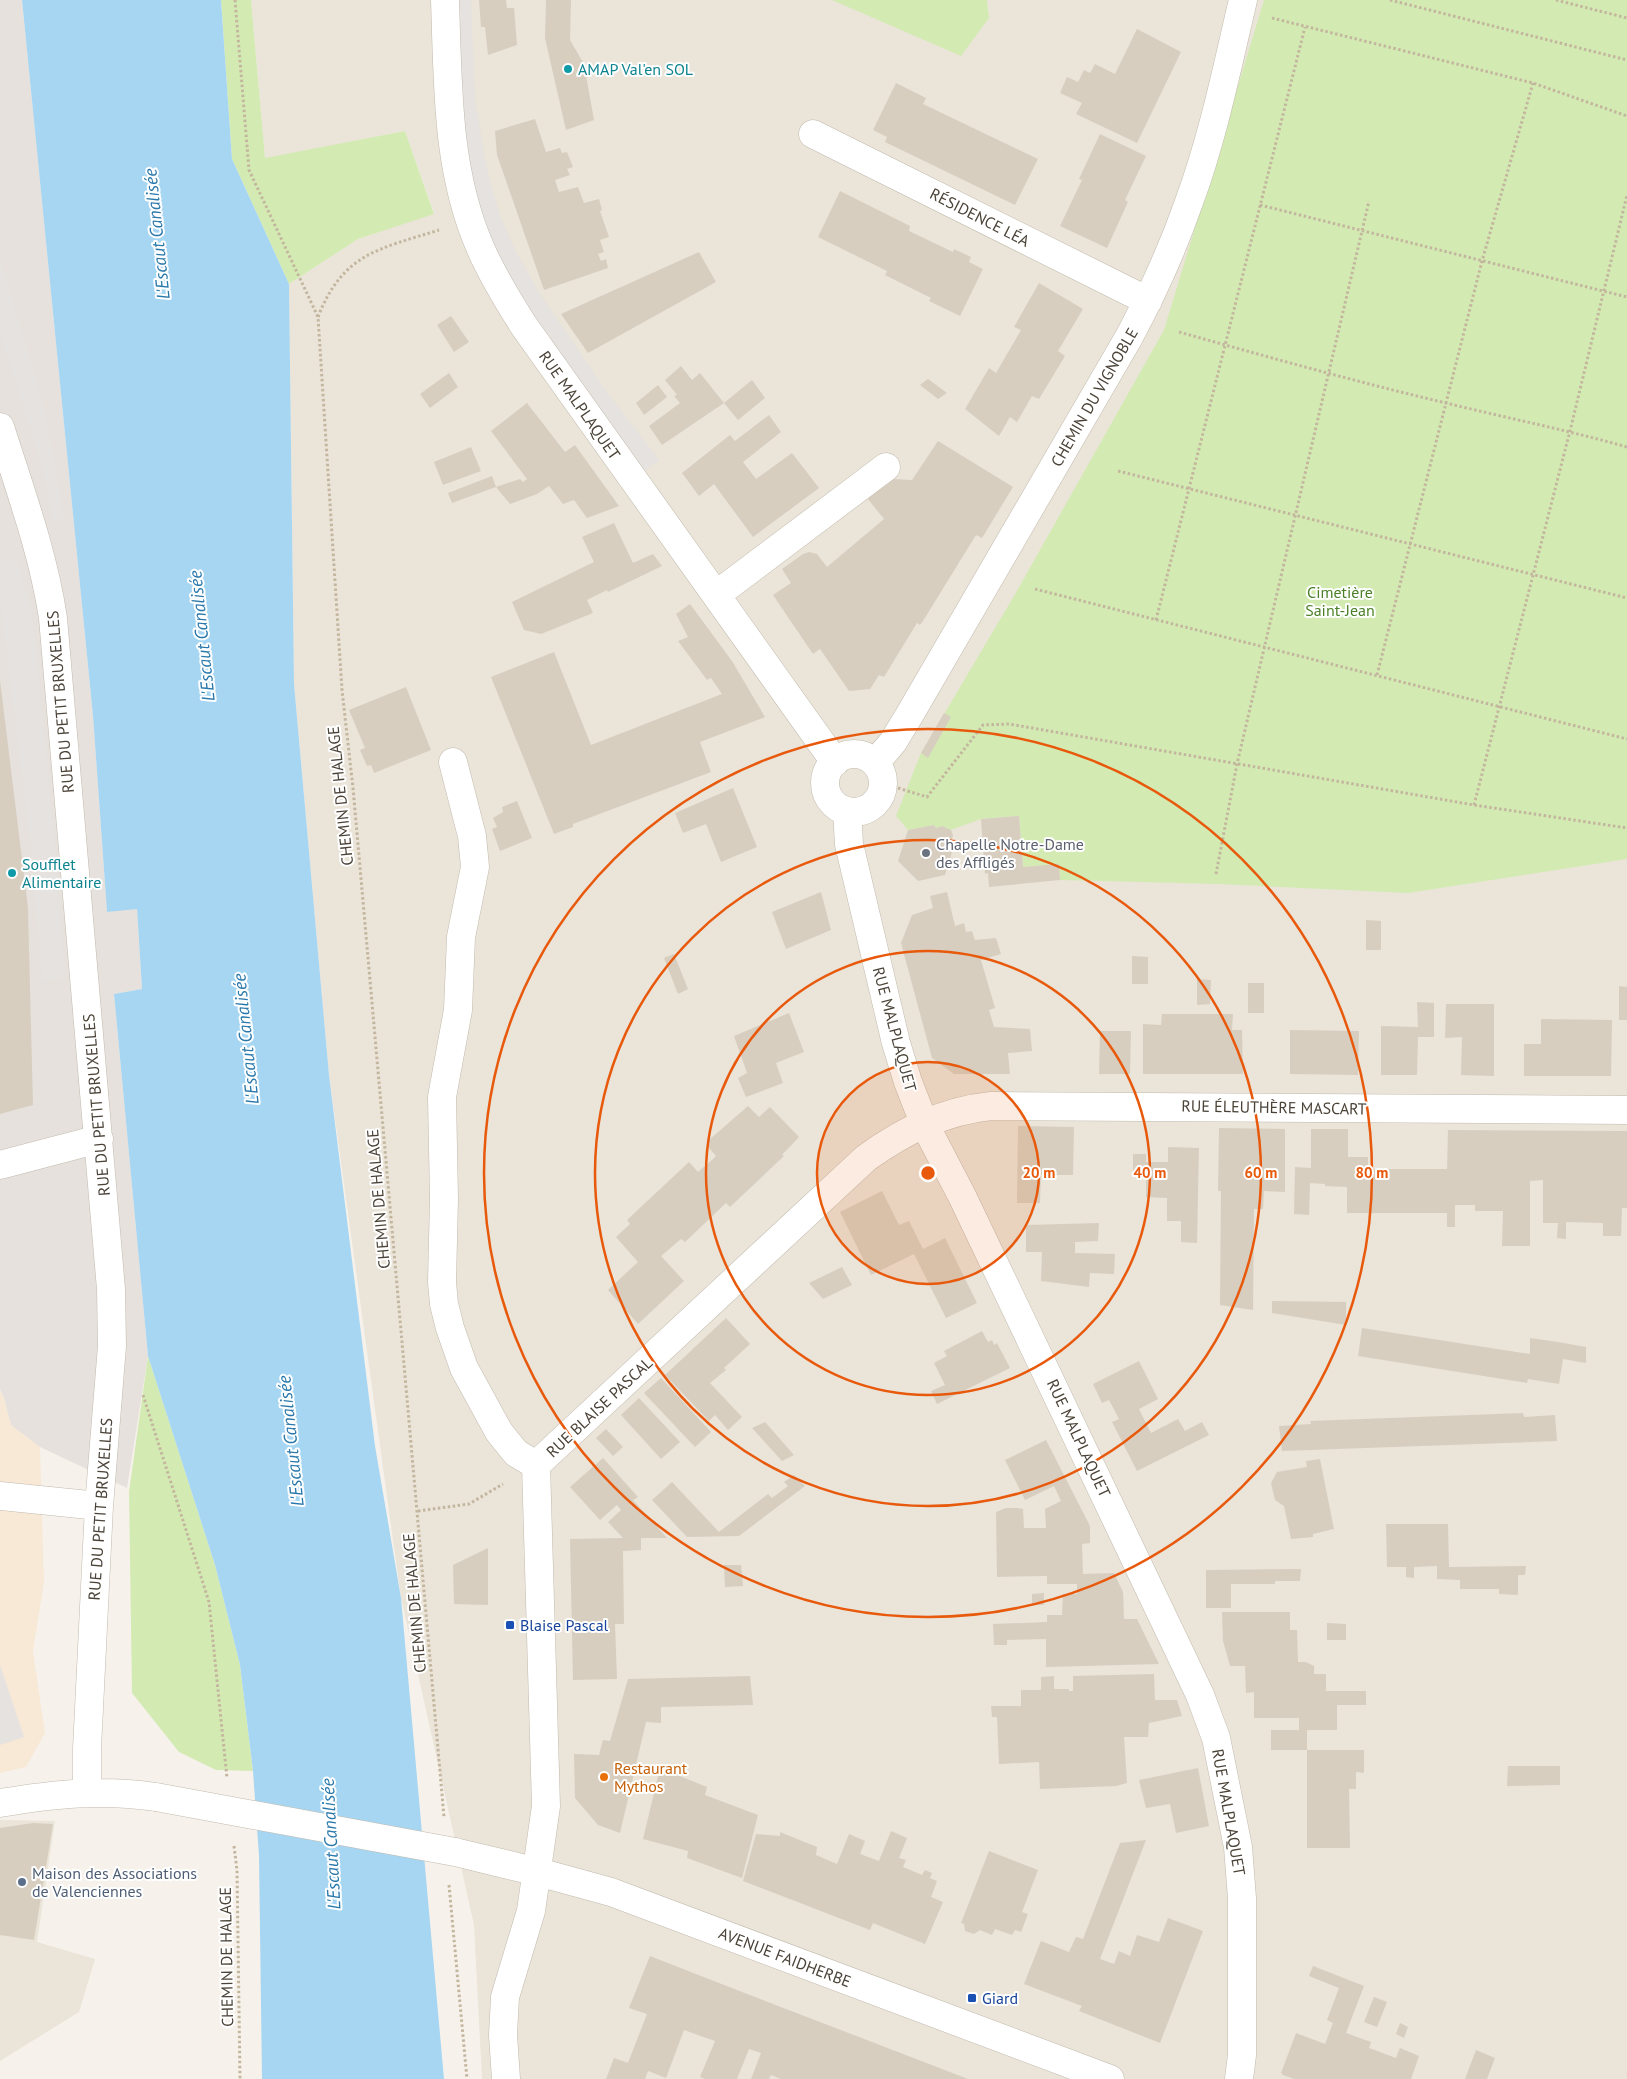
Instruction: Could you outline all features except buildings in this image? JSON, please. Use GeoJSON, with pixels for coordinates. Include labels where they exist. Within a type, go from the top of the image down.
{"type":"FeatureCollection","features":[{"type":"Feature","properties":{"kind":"street","name":"RUE MALPLAQUET"},"geometry":{"type":"LineString","coordinates":[[445,0],[450,125],[459,176],[470,220],[490,269],[524,326],[835,762]]}},
{"type":"Feature","properties":{"kind":"street","name":"CHEMIN DU VIGNOBLE"},"geometry":{"type":"LineString","coordinates":[[879,773],[893,742],[1124,346],[1148,301],[1189,202],[1211,131],[1242,5]]}},
{"type":"Feature","properties":{"kind":"street","name":"RÉSIDENCE LÉA"},"geometry":{"type":"LineString","coordinates":[[813,134],[1148,301]]}},
{"type":"Feature","properties":{"kind":"street","name":"RUE DU PETIT BRUXELLES"},"geometry":{"type":"LineString","coordinates":[[0,427],[36,540],[50,596],[53,618],[99,1139],[112,1318],[110,1373],[99,1506],[87,1748],[87,1792]]}},
{"type":"Feature","properties":{"kind":"street"},"geometry":{"type":"LineString","coordinates":[[716,595],[886,468]]}},
{"type":"Feature","properties":{"kind":"street"},"geometry":{"type":"LineString","coordinates":[[846,755],[864,756],[879,773],[880,795],[872,805],[861,811],[847,811],[833,802],[827,790],[828,773],[835,762],[846,755]]}},
{"type":"Feature","properties":{"kind":"street"},"geometry":{"type":"LineString","coordinates":[[453,762],[472,836],[474,867],[462,937],[458,1010],[442,1097],[444,1199],[442,1282],[444,1304],[464,1368],[499,1432],[516,1453],[536,1464]]}},
{"type":"Feature","properties":{"kind":"street","name":"RUE MALPLAQUET"},"geometry":{"type":"LineString","coordinates":[[847,811],[849,844],[896,1043],[908,1082],[924,1123],[964,1198],[1200,1694],[1212,1724],[1238,1848],[1242,1883],[1242,2055],[1239,2079]]}},
{"type":"Feature","properties":{"kind":"street","name":"RUE ÉLEUTHÈRE MASCART"},"geometry":{"type":"LineString","coordinates":[[924,1123],[969,1108],[1015,1105],[1627,1110]]}},
{"type":"Feature","properties":{"kind":"street","name":"RUE BLAISE PASCAL"},"geometry":{"type":"LineString","coordinates":[[506,2079],[503,2035],[505,1997],[531,1911],[543,1834],[546,1784],[536,1464],[866,1158],[924,1123]]}},
{"type":"Feature","properties":{"kind":"street"},"geometry":{"type":"LineString","coordinates":[[0,1165],[99,1139]]}},
{"type":"Feature","properties":{"kind":"street"},"geometry":{"type":"LineString","coordinates":[[0,1496],[99,1506]]}},
{"type":"Feature","properties":{"kind":"street","name":"AVENUE FAIDHERBE"},"geometry":{"type":"LineString","coordinates":[[0,1803],[87,1792],[132,1793],[452,1864],[538,1872],[644,1904],[1110,2079]]}},
{"type":"Feature","properties":{"kind":"path"},"geometry":{"type":"LineString","coordinates":[[235,0],[250,170],[318,317]]}},
{"type":"Feature","properties":{"kind":"path"},"geometry":{"type":"LineString","coordinates":[[1390,0],[1627,60]]}},
{"type":"Feature","properties":{"kind":"path"},"geometry":{"type":"LineString","coordinates":[[1556,0],[1627,18]]}},
{"type":"Feature","properties":{"kind":"path"},"geometry":{"type":"LineString","coordinates":[[1242,5],[1305,26],[1533,84],[1627,116]]}},
{"type":"Feature","properties":{"kind":"path"},"geometry":{"type":"LineString","coordinates":[[1156,620],[1305,26]]}},
{"type":"Feature","properties":{"kind":"path"},"geometry":{"type":"LineString","coordinates":[[1377,675],[1482,261],[1533,84]]}},
{"type":"Feature","properties":{"kind":"path"},"geometry":{"type":"LineString","coordinates":[[1474,804],[1570,431],[1627,195]]}},
{"type":"Feature","properties":{"kind":"path"},"geometry":{"type":"LineString","coordinates":[[1216,874],[1264,647],[1369,201]]}},
{"type":"Feature","properties":{"kind":"path"},"geometry":{"type":"LineString","coordinates":[[1260,205],[1627,297]]}},
{"type":"Feature","properties":{"kind":"path"},"geometry":{"type":"LineString","coordinates":[[318,317],[326,296],[335,281],[362,257],[378,249],[470,220]]}},
{"type":"Feature","properties":{"kind":"path","name":"CHEMIN DE HALAGE"},"geometry":{"type":"LineString","coordinates":[[318,317],[342,690],[356,818],[445,1820]]}},
{"type":"Feature","properties":{"kind":"path"},"geometry":{"type":"LineString","coordinates":[[1179,332],[1329,374],[1570,431],[1627,447]]}},
{"type":"Feature","properties":{"kind":"path"},"geometry":{"type":"LineString","coordinates":[[1118,471],[1627,598]]}},
{"type":"Feature","properties":{"kind":"path"},"geometry":{"type":"LineString","coordinates":[[1035,589],[1627,739]]}},
{"type":"Feature","properties":{"kind":"path"},"geometry":{"type":"LineString","coordinates":[[879,773],[906,791],[927,796],[983,724],[1009,724],[1474,804],[1627,828]]}},
{"type":"Feature","properties":{"kind":"path"},"geometry":{"type":"LineString","coordinates":[[143,1394],[209,1602],[227,1780]]}},
{"type":"Feature","properties":{"kind":"path"},"geometry":{"type":"LineString","coordinates":[[418,1511],[469,1504]]}},
{"type":"Feature","properties":{"kind":"path","name":"CHEMIN DE HALAGE"},"geometry":{"type":"LineString","coordinates":[[234,1840],[237,1870],[240,2079]]}},
{"type":"Feature","properties":{"kind":"path"},"geometry":{"type":"LineString","coordinates":[[452,1864],[467,2079]]}},
{"type":"Feature","properties":{"kind":"shaded area"},"geometry":{"type":"Polygon","coordinates":[[[0,0],[22,0],[93,716],[107,912],[137,908],[142,989],[114,994],[148,1356],[127,1488],[40,1447],[11,1425],[0,1389],[0,0]]]}},
{"type":"Feature","properties":{"kind":"shaded area"},"geometry":{"type":"Polygon","coordinates":[[[251,0],[1627,0],[1627,2079],[482,2079],[474,1925],[401,1598],[329,1075],[294,684],[289,284],[358,239],[434,213],[405,131],[265,159],[251,0]]]}},
{"type":"Feature","properties":{"kind":"shaded area"},"geometry":{"type":"Polygon","coordinates":[[[455,0],[471,0],[475,99],[486,165],[500,216],[516,252],[538,291],[604,388],[659,460],[644,471],[523,299],[499,258],[484,222],[470,167],[460,110],[455,0]]]}},
{"type":"Feature","properties":{"kind":"shaded area"},"geometry":{"type":"Polygon","coordinates":[[[0,259],[43,403],[65,520],[53,521],[42,465],[0,333],[0,259]]]}},
{"type":"Feature","properties":{"kind":"shaded area"},"geometry":{"type":"Polygon","coordinates":[[[16,557],[32,612],[54,834],[65,977],[42,981],[33,866],[0,599],[0,562],[16,557]]]}},
{"type":"Feature","properties":{"kind":"shaded area"},"geometry":{"type":"Polygon","coordinates":[[[0,1389],[11,1425],[40,1447],[44,1582],[33,1651],[45,1733],[26,1767],[0,1773],[0,1389]]]}},
{"type":"Feature","properties":{"kind":"shaded area"},"geometry":{"type":"Polygon","coordinates":[[[0,1665],[24,1737],[0,1745],[0,1665]]]}},
{"type":"Feature","properties":{"kind":"shaded area"},"geometry":{"type":"Polygon","coordinates":[[[0,1820],[55,1821],[37,1942],[95,1959],[79,2012],[0,2061],[0,1820]]]}},
{"type":"Feature","properties":{"kind":"green space"},"geometry":{"type":"Polygon","coordinates":[[[221,0],[251,0],[265,158],[405,131],[434,214],[358,239],[289,284],[232,159],[221,0]]]}},
{"type":"Feature","properties":{"kind":"green space"},"geometry":{"type":"Polygon","coordinates":[[[832,0],[987,0],[989,18],[961,56],[832,0]]]}},
{"type":"Feature","properties":{"kind":"green space","name":"Cimetière Saint-Jean"},"geometry":{"type":"Polygon","coordinates":[[[1264,0],[1627,0],[1627,859],[1408,893],[1218,884],[1060,880],[1058,864],[1023,867],[1019,816],[981,819],[951,830],[942,826],[936,828],[934,825],[908,830],[896,816],[921,753],[1014,596],[1164,330],[1264,0]]]}},
{"type":"Feature","properties":{"kind":"green space"},"geometry":{"type":"Polygon","coordinates":[[[148,1356],[215,1565],[240,1665],[253,1771],[216,1770],[179,1752],[132,1693],[129,1492],[148,1356]]]}},
{"type":"Feature","properties":{"kind":"water","name":"L'Escaut Canalisée"},"geometry":{"type":"Polygon","coordinates":[[[22,0],[221,0],[232,159],[289,284],[294,684],[329,1075],[375,1446],[401,1598],[444,2079],[262,2079],[259,1856],[253,1771],[240,1665],[215,1565],[148,1356],[114,994],[142,989],[137,909],[107,912],[93,716],[22,0]]]}},
{"type":"Feature","properties":{"kind":"place","name":"AMAP Val'en SOL"},"geometry":{"type":"Point","coordinates":[568,69]}},
{"type":"Feature","properties":{"kind":"place","name":"Chapelle Notre-Dame des Affligés"},"geometry":{"type":"Point","coordinates":[926,853]}},
{"type":"Feature","properties":{"kind":"place","name":"Soufflet Alimentaire"},"geometry":{"type":"Point","coordinates":[12,873]}},
{"type":"Feature","properties":{"kind":"place","name":"Blaise Pascal"},"geometry":{"type":"Point","coordinates":[510,1625]}},
{"type":"Feature","properties":{"kind":"place","name":"Restaurant Mythos"},"geometry":{"type":"Point","coordinates":[604,1777]}},
{"type":"Feature","properties":{"kind":"place","name":"Maison des Associations de Valenciennes"},"geometry":{"type":"Point","coordinates":[22,1882]}},
{"type":"Feature","properties":{"kind":"place","name":"Giard"},"geometry":{"type":"Point","coordinates":[972,1998]}}]}
